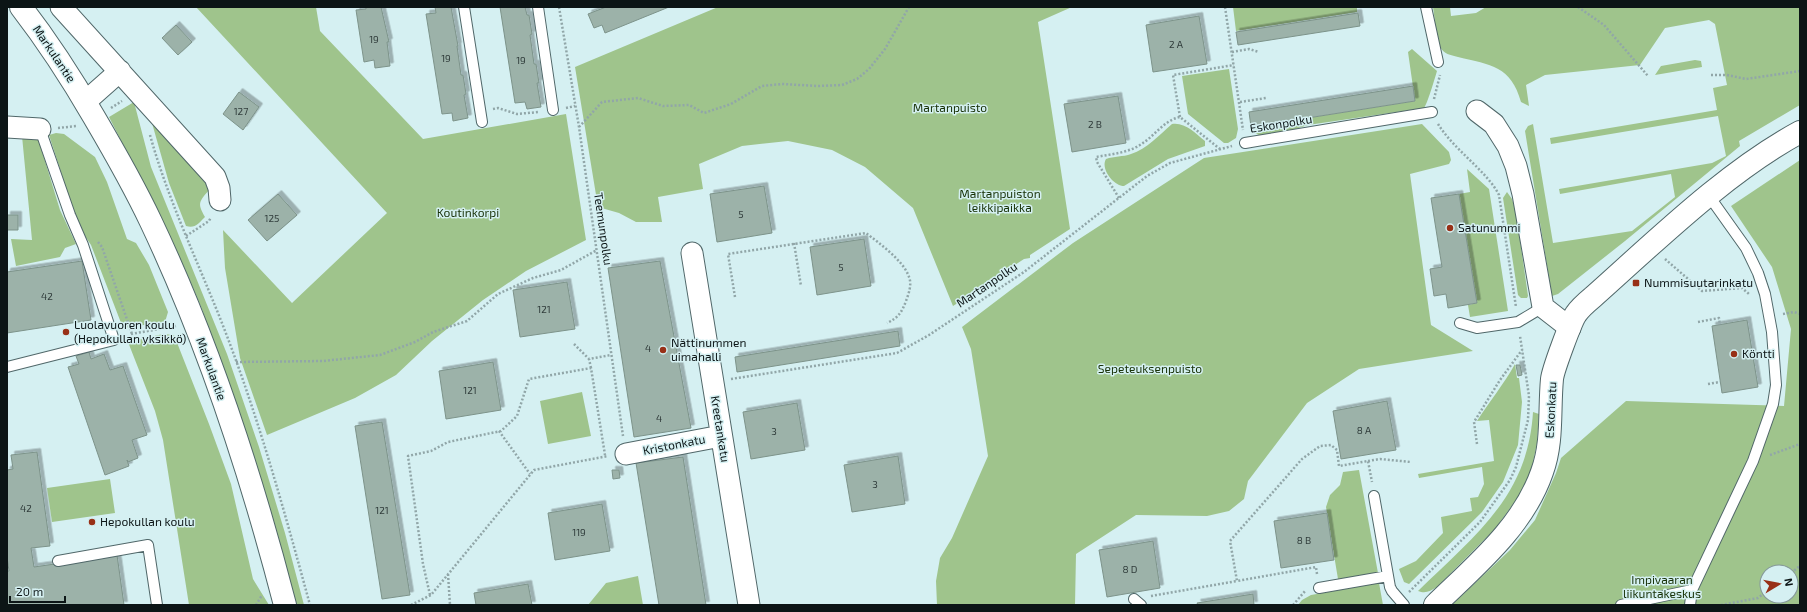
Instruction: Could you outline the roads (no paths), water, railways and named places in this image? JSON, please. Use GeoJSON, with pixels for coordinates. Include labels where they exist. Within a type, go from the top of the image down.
{"type":"FeatureCollection","features":[{"type":"Feature","properties":{"kind":"main road","name":"Markulantie"},"geometry":{"type":"LineString","coordinates":[[21,7],[60,62],[108,139],[150,220],[174,273],[200,336],[251,482],[284,605]]}},
{"type":"Feature","properties":{"kind":"main road"},"geometry":{"type":"LineString","coordinates":[[1570,328],[1575,314],[1593,296],[1708,196],[1776,146],[1800,132]]}},
{"type":"Feature","properties":{"kind":"main road","name":"Eskonkatu"},"geometry":{"type":"LineString","coordinates":[[1434,605],[1484,558],[1520,516],[1531,500],[1547,456],[1550,438],[1552,378],[1570,328]]}},
{"type":"Feature","properties":{"kind":"street"},"geometry":{"type":"LineString","coordinates":[[61,7],[215,178],[220,188],[220,200]]}},
{"type":"Feature","properties":{"kind":"street"},"geometry":{"type":"LineString","coordinates":[[86,102],[120,71]]}},
{"type":"Feature","properties":{"kind":"street"},"geometry":{"type":"LineString","coordinates":[[1477,111],[1494,124],[1508,146],[1516,166],[1523,194],[1543,307],[1570,328]]}},
{"type":"Feature","properties":{"kind":"street"},"geometry":{"type":"LineString","coordinates":[[7,126],[40,129]]}},
{"type":"Feature","properties":{"kind":"street","name":"Kreetankatu"},"geometry":{"type":"LineString","coordinates":[[692,253],[749,605]]}},
{"type":"Feature","properties":{"kind":"street","name":"Kristonkatu"},"geometry":{"type":"LineString","coordinates":[[616,456],[721,436]]}},
{"type":"Feature","properties":{"kind":"lane"},"geometry":{"type":"LineString","coordinates":[[464,7],[482,122]]}},
{"type":"Feature","properties":{"kind":"lane"},"geometry":{"type":"LineString","coordinates":[[538,7],[553,110]]}},
{"type":"Feature","properties":{"kind":"lane"},"geometry":{"type":"LineString","coordinates":[[1426,7],[1438,62]]}},
{"type":"Feature","properties":{"kind":"lane","name":"Eskonpolku"},"geometry":{"type":"LineString","coordinates":[[1245,142],[1432,112]]}},
{"type":"Feature","properties":{"kind":"lane"},"geometry":{"type":"LineString","coordinates":[[7,367],[114,340],[79,235],[70,215],[40,129]]}},
{"type":"Feature","properties":{"kind":"lane"},"geometry":{"type":"LineString","coordinates":[[1690,605],[1692,590],[1754,461],[1773,404],[1776,385],[1775,356],[1769,313],[1765,294],[1758,274],[1746,248],[1708,196]]}},
{"type":"Feature","properties":{"kind":"lane"},"geometry":{"type":"LineString","coordinates":[[1460,323],[1477,328],[1518,322],[1543,307]]}},
{"type":"Feature","properties":{"kind":"lane"},"geometry":{"type":"LineString","coordinates":[[1374,496],[1388,576],[1392,591],[1402,603]]}},
{"type":"Feature","properties":{"kind":"lane"},"geometry":{"type":"LineString","coordinates":[[58,561],[148,545],[157,605]]}},
{"type":"Feature","properties":{"kind":"lane"},"geometry":{"type":"LineString","coordinates":[[1319,588],[1388,576]]}},
{"type":"Feature","properties":{"kind":"lane"},"geometry":{"type":"LineString","coordinates":[[1621,605],[1692,590]]}},
{"type":"Feature","properties":{"kind":"place","name":"Satunummi"},"geometry":{"type":"Point","coordinates":[1450,228]}},
{"type":"Feature","properties":{"kind":"place","name":"Nummisuutarinkatu"},"geometry":{"type":"Point","coordinates":[1636,283]}},
{"type":"Feature","properties":{"kind":"place","name":"Luolavuoren koulu (Hepokullan yksikkö)"},"geometry":{"type":"Point","coordinates":[66,332]}},
{"type":"Feature","properties":{"kind":"place","name":"Nättinummen uimahalli"},"geometry":{"type":"Point","coordinates":[663,350]}},
{"type":"Feature","properties":{"kind":"place","name":"Köntti"},"geometry":{"type":"Point","coordinates":[1734,354]}},
{"type":"Feature","properties":{"kind":"place","name":"Hepokullan koulu"},"geometry":{"type":"Point","coordinates":[92,522]}},
{"type":"Feature","properties":{"kind":"park label","name":"Martanpuisto"},"geometry":{"type":"Point","coordinates":[950,108]}},
{"type":"Feature","properties":{"kind":"park label","name":"Martanpuiston leikkipaikka"},"geometry":{"type":"Point","coordinates":[1000,201]}},
{"type":"Feature","properties":{"kind":"park label","name":"Koutinkorpi"},"geometry":{"type":"Point","coordinates":[468,213]}},
{"type":"Feature","properties":{"kind":"park label","name":"Sepeteuksenpuisto"},"geometry":{"type":"Point","coordinates":[1150,369]}},
{"type":"Feature","properties":{"kind":"park label","name":"Impivaaran liikuntakeskus"},"geometry":{"type":"Point","coordinates":[1662,587]}}]}
